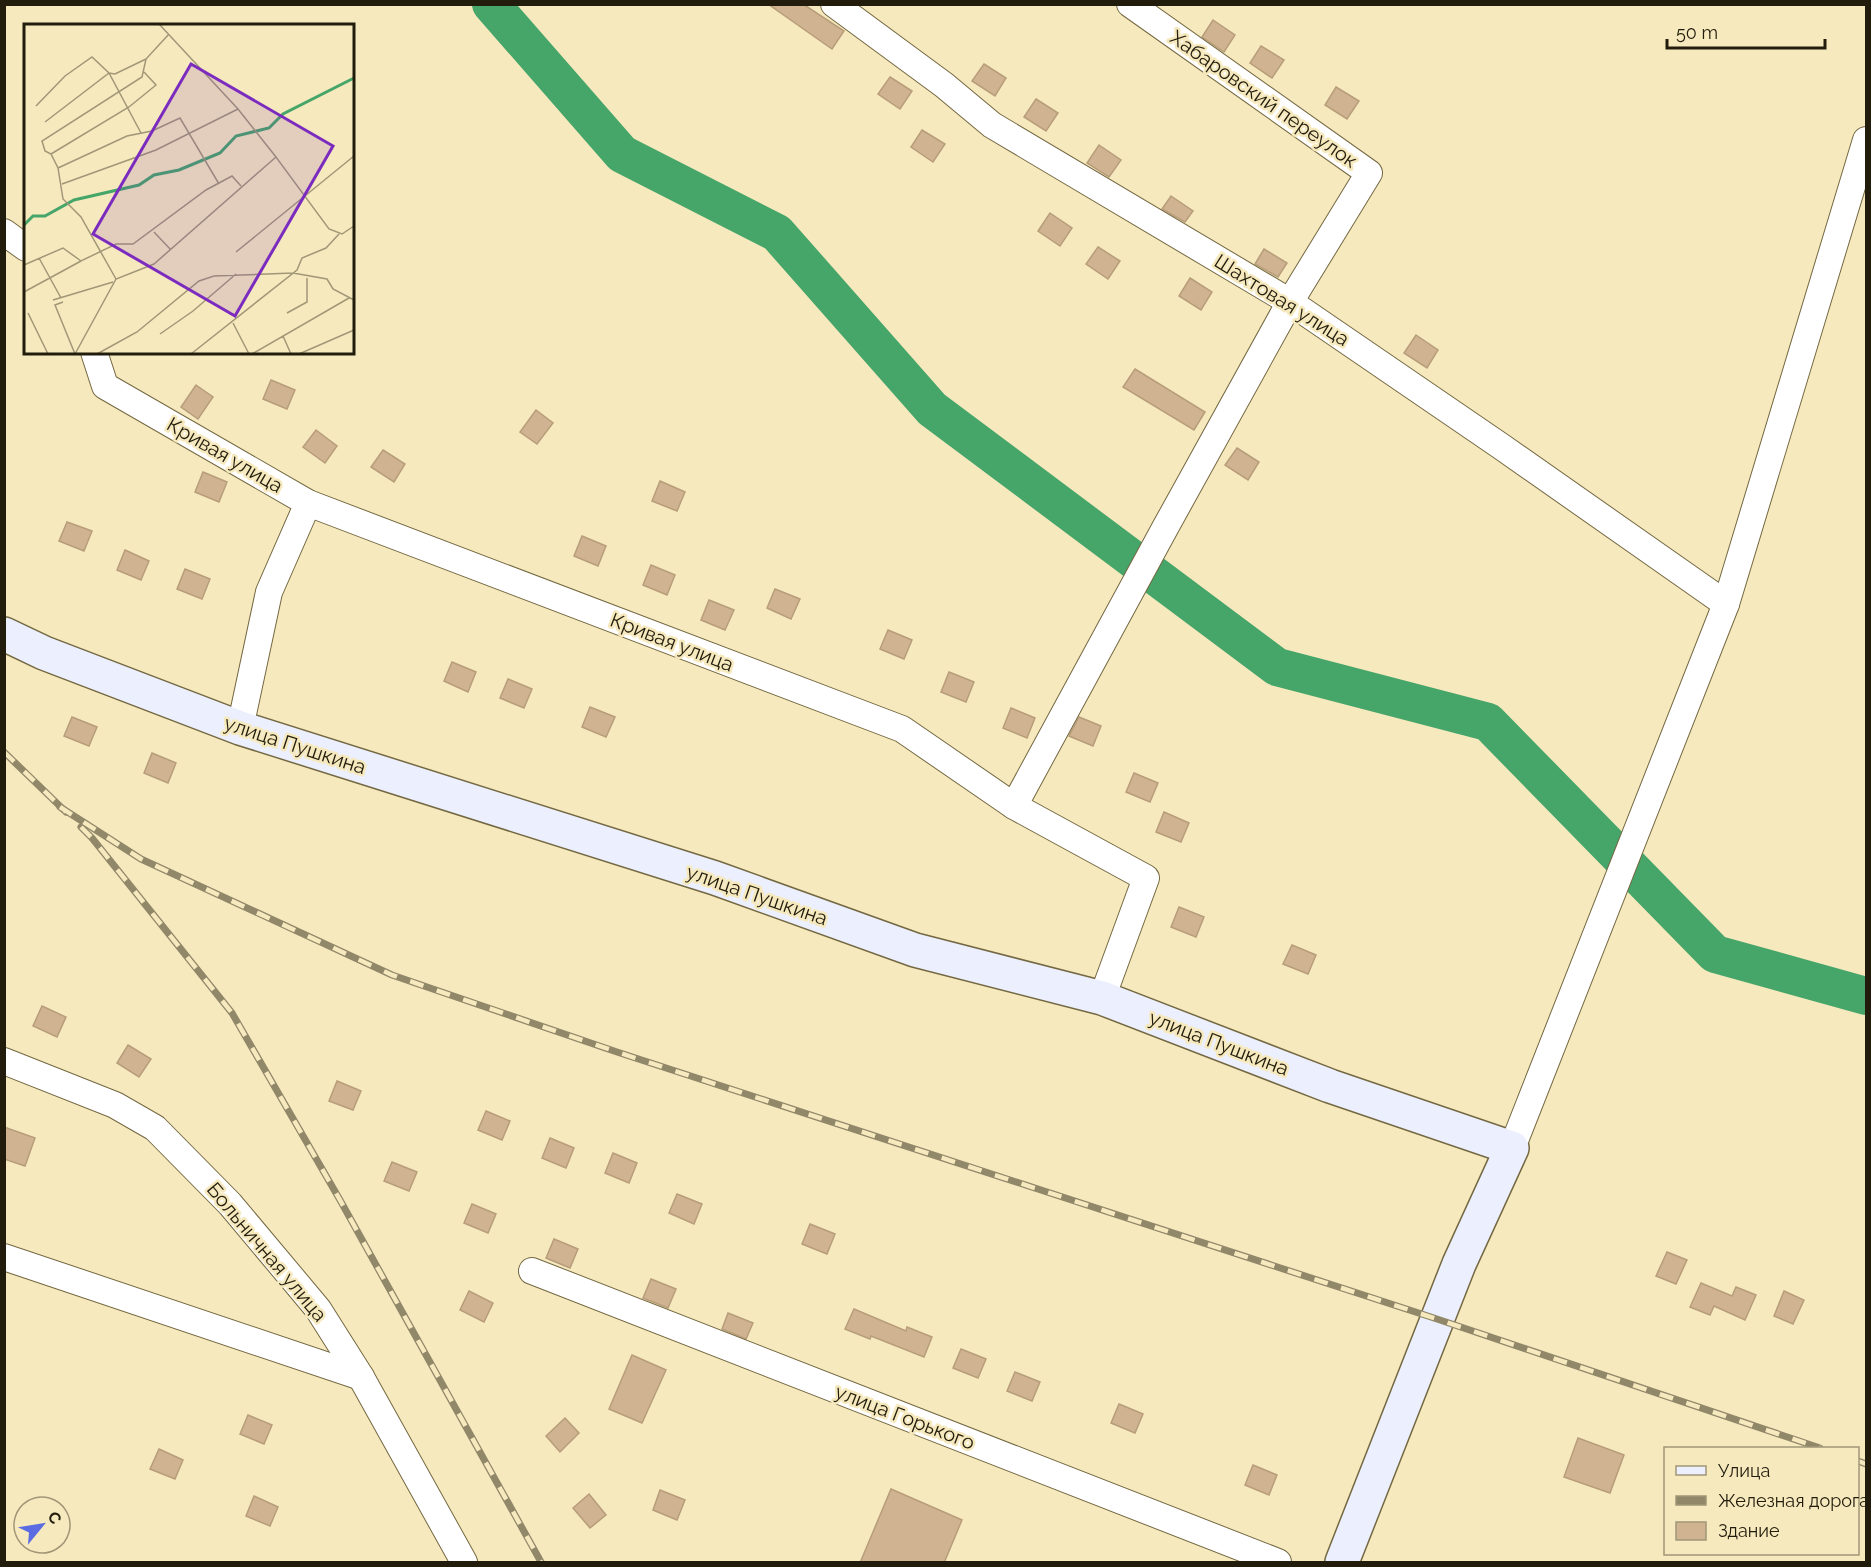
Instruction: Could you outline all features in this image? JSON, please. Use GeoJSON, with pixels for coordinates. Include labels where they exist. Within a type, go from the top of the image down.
{"type":"FeatureCollection","features":[{"type":"Feature","properties":{"kind":"main road","name":"улица Пушкина"},"geometry":{"type":"LineString","coordinates":[[4,634],[44,653],[240,728],[715,878],[915,950],[1102,998],[1330,1086],[1512,1148]]}},
{"type":"Feature","properties":{"kind":"main road"},"geometry":{"type":"LineString","coordinates":[[1342,1563],[1459,1264],[1512,1148]]}},
{"type":"Feature","properties":{"kind":"street","name":"Шахтовая улица"},"geometry":{"type":"LineString","coordinates":[[834,4],[944,85],[992,125],[1290,302],[1726,604]]}},
{"type":"Feature","properties":{"kind":"street","name":"Хабаровский переулок"},"geometry":{"type":"LineString","coordinates":[[1130,4],[1369,173],[1290,302]]}},
{"type":"Feature","properties":{"kind":"street"},"geometry":{"type":"LineString","coordinates":[[1512,1148],[1726,604],[1866,140]]}},
{"type":"Feature","properties":{"kind":"street"},"geometry":{"type":"LineString","coordinates":[[4,232],[24,247]]}},
{"type":"Feature","properties":{"kind":"street"},"geometry":{"type":"LineString","coordinates":[[1014,806],[1119,610],[1290,302]]}},
{"type":"Feature","properties":{"kind":"street","name":"Кривая улица"},"geometry":{"type":"LineString","coordinates":[[94,354],[105,386],[308,503],[902,729],[1014,806],[1146,878],[1102,998]]}},
{"type":"Feature","properties":{"kind":"street"},"geometry":{"type":"LineString","coordinates":[[240,728],[269,592],[308,503]]}},
{"type":"Feature","properties":{"kind":"street","name":"Больничная улица"},"geometry":{"type":"LineString","coordinates":[[4,1061],[115,1105],[155,1128],[230,1203],[255,1236],[318,1309],[360,1377],[464,1563]]}},
{"type":"Feature","properties":{"kind":"street"},"geometry":{"type":"LineString","coordinates":[[4,1257],[360,1377]]}},
{"type":"Feature","properties":{"kind":"street","name":"улица Горького"},"geometry":{"type":"LineString","coordinates":[[532,1271],[1278,1563]]}},
{"type":"Feature","properties":{"kind":"building"},"geometry":{"type":"Polygon","coordinates":[[[768,4],[803,4],[844,31],[832,49],[768,4]]]}},
{"type":"Feature","properties":{"kind":"building"},"geometry":{"type":"Polygon","coordinates":[[[1213,20],[1235,35],[1224,52],[1202,37],[1213,20]]]}},
{"type":"Feature","properties":{"kind":"building"},"geometry":{"type":"Polygon","coordinates":[[[1261,46],[1284,60],[1272,78],[1250,63],[1261,46]]]}},
{"type":"Feature","properties":{"kind":"building"},"geometry":{"type":"Polygon","coordinates":[[[984,64],[1006,78],[995,96],[972,81],[984,64]]]}},
{"type":"Feature","properties":{"kind":"building"},"geometry":{"type":"Polygon","coordinates":[[[890,77],[912,91],[900,109],[878,94],[890,77]]]}},
{"type":"Feature","properties":{"kind":"building"},"geometry":{"type":"Polygon","coordinates":[[[1336,87],[1359,101],[1347,119],[1325,105],[1336,87]]]}},
{"type":"Feature","properties":{"kind":"building"},"geometry":{"type":"Polygon","coordinates":[[[1036,99],[1058,113],[1046,131],[1024,117],[1036,99]]]}},
{"type":"Feature","properties":{"kind":"building"},"geometry":{"type":"Polygon","coordinates":[[[922,130],[945,144],[933,162],[911,147],[922,130]]]}},
{"type":"Feature","properties":{"kind":"building"},"geometry":{"type":"Polygon","coordinates":[[[1099,145],[1121,160],[1109,177],[1087,163],[1099,145]]]}},
{"type":"Feature","properties":{"kind":"building"},"geometry":{"type":"Polygon","coordinates":[[[1171,196],[1193,211],[1185,222],[1162,209],[1171,196]]]}},
{"type":"Feature","properties":{"kind":"building"},"geometry":{"type":"Polygon","coordinates":[[[1050,213],[1072,228],[1060,246],[1038,231],[1050,213]]]}},
{"type":"Feature","properties":{"kind":"building"},"geometry":{"type":"Polygon","coordinates":[[[1098,247],[1120,261],[1108,279],[1086,264],[1098,247]]]}},
{"type":"Feature","properties":{"kind":"building"},"geometry":{"type":"Polygon","coordinates":[[[1264,249],[1287,263],[1278,277],[1255,264],[1264,249]]]}},
{"type":"Feature","properties":{"kind":"building"},"geometry":{"type":"Polygon","coordinates":[[[1190,278],[1212,292],[1201,310],[1179,296],[1190,278]]]}},
{"type":"Feature","properties":{"kind":"building"},"geometry":{"type":"Polygon","coordinates":[[[1416,335],[1438,350],[1427,368],[1404,353],[1416,335]]]}},
{"type":"Feature","properties":{"kind":"building"},"geometry":{"type":"Polygon","coordinates":[[[1135,369],[1205,412],[1194,430],[1123,387],[1135,369]]]}},
{"type":"Feature","properties":{"kind":"building"},"geometry":{"type":"Polygon","coordinates":[[[271,380],[295,390],[287,409],[263,399],[271,380]]]}},
{"type":"Feature","properties":{"kind":"building"},"geometry":{"type":"Polygon","coordinates":[[[196,385],[213,397],[198,419],[181,407],[196,385]]]}},
{"type":"Feature","properties":{"kind":"building"},"geometry":{"type":"Polygon","coordinates":[[[536,410],[553,423],[537,444],[520,432],[536,410]]]}},
{"type":"Feature","properties":{"kind":"building"},"geometry":{"type":"Polygon","coordinates":[[[316,430],[337,446],[325,463],[303,447],[316,430]]]}},
{"type":"Feature","properties":{"kind":"building"},"geometry":{"type":"Polygon","coordinates":[[[1237,448],[1259,462],[1248,480],[1225,465],[1237,448]]]}},
{"type":"Feature","properties":{"kind":"building"},"geometry":{"type":"Polygon","coordinates":[[[383,450],[405,464],[394,482],[371,467],[383,450]]]}},
{"type":"Feature","properties":{"kind":"building"},"geometry":{"type":"Polygon","coordinates":[[[203,472],[227,482],[219,502],[195,492],[203,472]]]}},
{"type":"Feature","properties":{"kind":"building"},"geometry":{"type":"Polygon","coordinates":[[[660,481],[685,492],[677,511],[652,501],[660,481]]]}},
{"type":"Feature","properties":{"kind":"building"},"geometry":{"type":"Polygon","coordinates":[[[67,522],[92,531],[84,551],[59,541],[67,522]]]}},
{"type":"Feature","properties":{"kind":"building"},"geometry":{"type":"Polygon","coordinates":[[[582,536],[606,546],[598,566],[574,556],[582,536]]]}},
{"type":"Feature","properties":{"kind":"building"},"geometry":{"type":"Polygon","coordinates":[[[125,550],[149,561],[141,580],[117,570],[125,550]]]}},
{"type":"Feature","properties":{"kind":"building"},"geometry":{"type":"Polygon","coordinates":[[[651,565],[675,575],[667,595],[643,585],[651,565]]]}},
{"type":"Feature","properties":{"kind":"building"},"geometry":{"type":"Polygon","coordinates":[[[185,569],[210,579],[202,599],[177,589],[185,569]]]}},
{"type":"Feature","properties":{"kind":"building"},"geometry":{"type":"Polygon","coordinates":[[[775,589],[800,599],[791,619],[767,608],[775,589]]]}},
{"type":"Feature","properties":{"kind":"building"},"geometry":{"type":"Polygon","coordinates":[[[709,600],[734,610],[725,630],[701,620],[709,600]]]}},
{"type":"Feature","properties":{"kind":"building"},"geometry":{"type":"Polygon","coordinates":[[[888,630],[912,640],[904,659],[880,649],[888,630]]]}},
{"type":"Feature","properties":{"kind":"building"},"geometry":{"type":"Polygon","coordinates":[[[452,662],[476,672],[468,692],[444,681],[452,662]]]}},
{"type":"Feature","properties":{"kind":"building"},"geometry":{"type":"Polygon","coordinates":[[[949,672],[974,682],[966,702],[941,692],[949,672]]]}},
{"type":"Feature","properties":{"kind":"building"},"geometry":{"type":"Polygon","coordinates":[[[508,679],[532,689],[524,708],[500,698],[508,679]]]}},
{"type":"Feature","properties":{"kind":"building"},"geometry":{"type":"Polygon","coordinates":[[[590,707],[615,717],[606,737],[582,727],[590,707]]]}},
{"type":"Feature","properties":{"kind":"building"},"geometry":{"type":"Polygon","coordinates":[[[1011,708],[1035,718],[1027,738],[1003,728],[1011,708]]]}},
{"type":"Feature","properties":{"kind":"building"},"geometry":{"type":"Polygon","coordinates":[[[72,717],[97,727],[89,746],[64,736],[72,717]]]}},
{"type":"Feature","properties":{"kind":"building"},"geometry":{"type":"Polygon","coordinates":[[[1079,717],[1101,726],[1093,746],[1069,736],[1079,717]]]}},
{"type":"Feature","properties":{"kind":"building"},"geometry":{"type":"Polygon","coordinates":[[[152,753],[176,763],[168,783],[144,773],[152,753]]]}},
{"type":"Feature","properties":{"kind":"building"},"geometry":{"type":"Polygon","coordinates":[[[1134,773],[1158,783],[1150,802],[1126,792],[1134,773]]]}},
{"type":"Feature","properties":{"kind":"building"},"geometry":{"type":"Polygon","coordinates":[[[1164,812],[1189,823],[1181,842],[1156,832],[1164,812]]]}},
{"type":"Feature","properties":{"kind":"building"},"geometry":{"type":"Polygon","coordinates":[[[1179,907],[1204,917],[1196,937],[1171,927],[1179,907]]]}},
{"type":"Feature","properties":{"kind":"building"},"geometry":{"type":"Polygon","coordinates":[[[1292,945],[1316,955],[1308,974],[1283,964],[1292,945]]]}},
{"type":"Feature","properties":{"kind":"building"},"geometry":{"type":"Polygon","coordinates":[[[42,1006],[66,1017],[57,1037],[33,1026],[42,1006]]]}},
{"type":"Feature","properties":{"kind":"building"},"geometry":{"type":"Polygon","coordinates":[[[128,1045],[151,1059],[139,1077],[117,1063],[128,1045]]]}},
{"type":"Feature","properties":{"kind":"building"},"geometry":{"type":"Polygon","coordinates":[[[337,1081],[361,1091],[353,1110],[329,1101],[337,1081]]]}},
{"type":"Feature","properties":{"kind":"building"},"geometry":{"type":"Polygon","coordinates":[[[486,1111],[510,1121],[502,1140],[478,1130],[486,1111]]]}},
{"type":"Feature","properties":{"kind":"building"},"geometry":{"type":"Polygon","coordinates":[[[4,1127],[35,1138],[25,1166],[4,1159],[4,1127]]]}},
{"type":"Feature","properties":{"kind":"building"},"geometry":{"type":"Polygon","coordinates":[[[550,1138],[574,1148],[566,1168],[542,1158],[550,1138]]]}},
{"type":"Feature","properties":{"kind":"building"},"geometry":{"type":"Polygon","coordinates":[[[613,1153],[637,1163],[629,1183],[605,1173],[613,1153]]]}},
{"type":"Feature","properties":{"kind":"building"},"geometry":{"type":"Polygon","coordinates":[[[392,1162],[417,1172],[409,1191],[384,1181],[392,1162]]]}},
{"type":"Feature","properties":{"kind":"building"},"geometry":{"type":"Polygon","coordinates":[[[677,1194],[702,1204],[694,1224],[669,1213],[677,1194]]]}},
{"type":"Feature","properties":{"kind":"building"},"geometry":{"type":"Polygon","coordinates":[[[472,1204],[496,1214],[488,1233],[464,1223],[472,1204]]]}},
{"type":"Feature","properties":{"kind":"building"},"geometry":{"type":"Polygon","coordinates":[[[810,1224],[835,1234],[827,1254],[802,1244],[810,1224]]]}},
{"type":"Feature","properties":{"kind":"building"},"geometry":{"type":"Polygon","coordinates":[[[554,1239],[578,1249],[570,1268],[546,1258],[554,1239]]]}},
{"type":"Feature","properties":{"kind":"building"},"geometry":{"type":"Polygon","coordinates":[[[1667,1252],[1687,1260],[1676,1284],[1656,1276],[1667,1252]]]}},
{"type":"Feature","properties":{"kind":"building"},"geometry":{"type":"Polygon","coordinates":[[[651,1279],[676,1289],[668,1308],[643,1298],[651,1279]]]}},
{"type":"Feature","properties":{"kind":"building"},"geometry":{"type":"Polygon","coordinates":[[[1701,1283],[1732,1296],[1736,1287],[1756,1295],[1745,1320],[1714,1306],[1710,1315],[1690,1307],[1701,1283]]]}},
{"type":"Feature","properties":{"kind":"building"},"geometry":{"type":"Polygon","coordinates":[[[469,1291],[493,1303],[484,1322],[460,1310],[469,1291]]]}},
{"type":"Feature","properties":{"kind":"building"},"geometry":{"type":"Polygon","coordinates":[[[1784,1291],[1804,1300],[1793,1324],[1774,1316],[1784,1291]]]}},
{"type":"Feature","properties":{"kind":"building"},"geometry":{"type":"Polygon","coordinates":[[[854,1309],[906,1331],[907,1327],[932,1337],[924,1357],[871,1336],[870,1339],[845,1329],[854,1309]]]}},
{"type":"Feature","properties":{"kind":"building"},"geometry":{"type":"Polygon","coordinates":[[[728,1313],[753,1323],[746,1339],[722,1329],[728,1313]]]}},
{"type":"Feature","properties":{"kind":"building"},"geometry":{"type":"Polygon","coordinates":[[[961,1349],[986,1359],[978,1378],[953,1368],[961,1349]]]}},
{"type":"Feature","properties":{"kind":"building"},"geometry":{"type":"Polygon","coordinates":[[[632,1355],[666,1370],[642,1423],[609,1409],[632,1355]]]}},
{"type":"Feature","properties":{"kind":"building"},"geometry":{"type":"Polygon","coordinates":[[[1015,1372],[1040,1382],[1032,1401],[1007,1391],[1015,1372]]]}},
{"type":"Feature","properties":{"kind":"building"},"geometry":{"type":"Polygon","coordinates":[[[1119,1404],[1143,1414],[1135,1433],[1111,1423],[1119,1404]]]}},
{"type":"Feature","properties":{"kind":"building"},"geometry":{"type":"Polygon","coordinates":[[[248,1415],[272,1425],[264,1444],[240,1434],[248,1415]]]}},
{"type":"Feature","properties":{"kind":"building"},"geometry":{"type":"Polygon","coordinates":[[[565,1418],[579,1433],[560,1452],[546,1436],[565,1418]]]}},
{"type":"Feature","properties":{"kind":"building"},"geometry":{"type":"Polygon","coordinates":[[[1578,1438],[1624,1455],[1610,1493],[1564,1477],[1578,1438]]]}},
{"type":"Feature","properties":{"kind":"building"},"geometry":{"type":"Polygon","coordinates":[[[159,1449],[183,1460],[175,1479],[150,1469],[159,1449]]]}},
{"type":"Feature","properties":{"kind":"building"},"geometry":{"type":"Polygon","coordinates":[[[1253,1465],[1277,1475],[1269,1495],[1245,1485],[1253,1465]]]}},
{"type":"Feature","properties":{"kind":"building"},"geometry":{"type":"Polygon","coordinates":[[[891,1489],[962,1520],[944,1563],[860,1563],[891,1489]]]}},
{"type":"Feature","properties":{"kind":"building"},"geometry":{"type":"Polygon","coordinates":[[[660,1490],[685,1500],[677,1520],[653,1510],[660,1490]]]}},
{"type":"Feature","properties":{"kind":"building"},"geometry":{"type":"Polygon","coordinates":[[[589,1494],[606,1515],[590,1528],[573,1508],[589,1494]]]}},
{"type":"Feature","properties":{"kind":"building"},"geometry":{"type":"Polygon","coordinates":[[[254,1496],[278,1507],[270,1526],[246,1516],[254,1496]]]}},
{"type":"Feature","properties":{"kind":"waterway"},"geometry":{"type":"LineString","coordinates":[[491,4],[622,154],[777,233],[932,409],[1277,667],[1488,722],[1715,954],[1866,996]]}},
{"type":"Feature","properties":{"kind":"railway"},"geometry":{"type":"LineString","coordinates":[[4,752],[66,812]]}},
{"type":"Feature","properties":{"kind":"railway"},"geometry":{"type":"LineString","coordinates":[[60,807],[141,859],[392,975],[617,1052],[1437,1319],[1817,1447]]}},
{"type":"Feature","properties":{"kind":"railway"},"geometry":{"type":"LineString","coordinates":[[81,827],[232,1013],[340,1200],[541,1562]]}},
{"type":"Feature","properties":{"kind":"railway"},"geometry":{"type":"LineString","coordinates":[[1859,1461],[1866,1464]]}}]}
